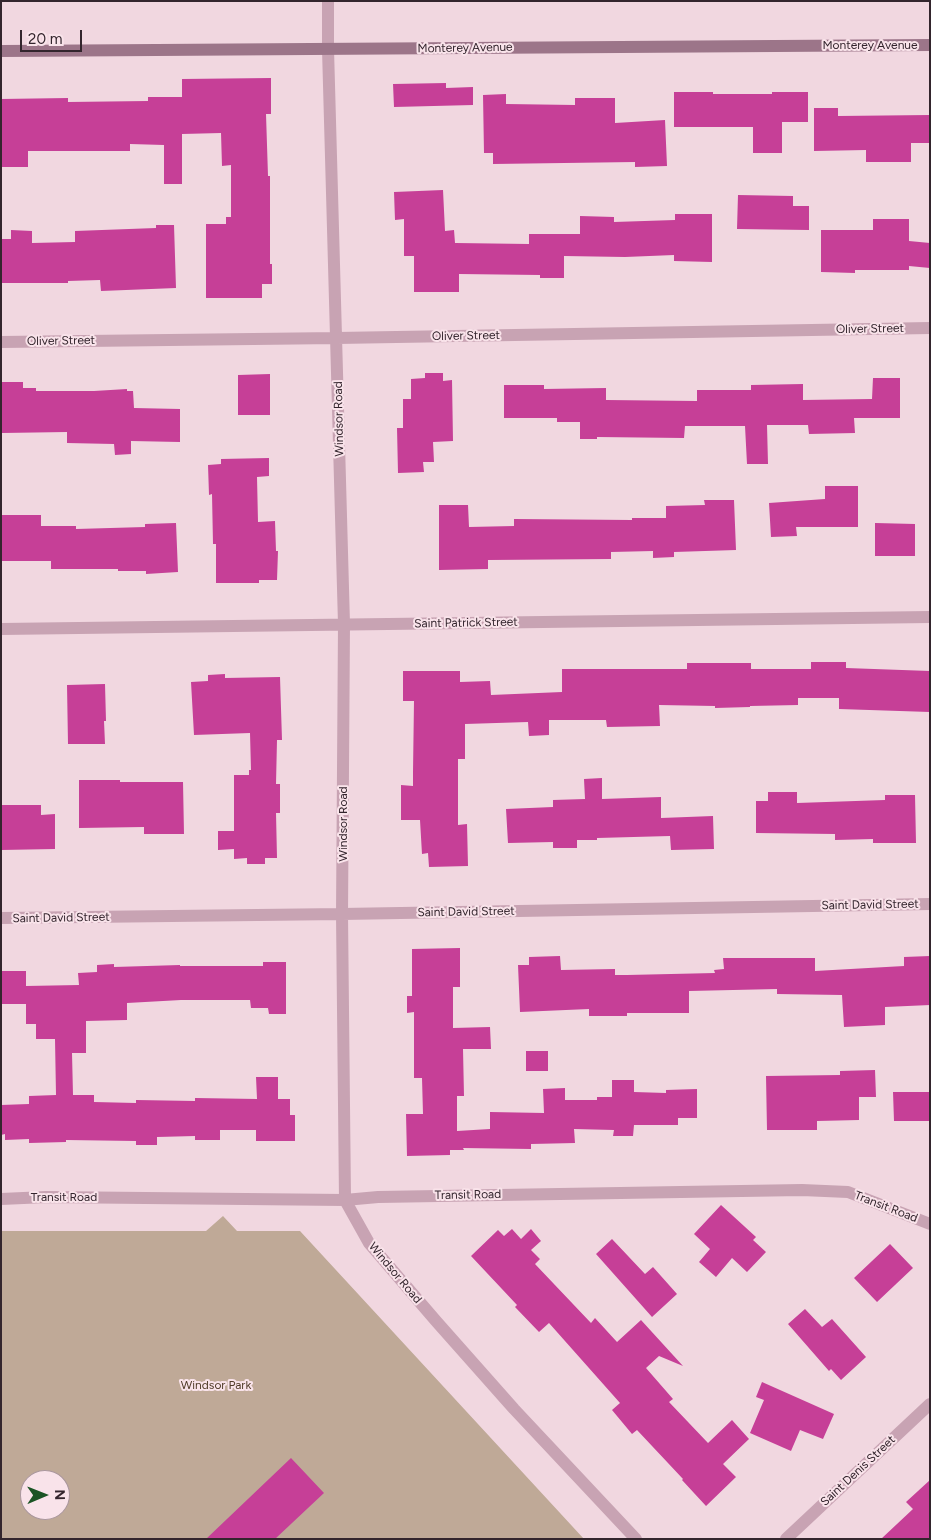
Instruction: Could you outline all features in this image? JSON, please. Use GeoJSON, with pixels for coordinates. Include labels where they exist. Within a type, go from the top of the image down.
{"type":"FeatureCollection","features":[{"type":"Feature","properties":{"kind":"street","name":"Windsor Road"},"geometry":{"type":"LineString","coordinates":[[328,1],[344,624],[342,914],[346,1200],[369,1243],[514,1409],[636,1539]]}},
{"type":"Feature","properties":{"kind":"street","name":"Monterey Avenue"},"geometry":{"type":"LineString","coordinates":[[1,51],[930,45]]}},
{"type":"Feature","properties":{"kind":"street","name":"Oliver Street"},"geometry":{"type":"LineString","coordinates":[[1,342],[930,328]]}},
{"type":"Feature","properties":{"kind":"street","name":"Saint Patrick Street"},"geometry":{"type":"LineString","coordinates":[[1,628],[930,617]]}},
{"type":"Feature","properties":{"kind":"street","name":"Saint David Street"},"geometry":{"type":"LineString","coordinates":[[1,918],[930,904]]}},
{"type":"Feature","properties":{"kind":"street","name":"Transit Road"},"geometry":{"type":"LineString","coordinates":[[1,1199],[46,1197],[346,1200],[378,1197],[802,1190],[848,1192],[930,1224]]}},
{"type":"Feature","properties":{"kind":"street","name":"Saint Denis Street"},"geometry":{"type":"LineString","coordinates":[[786,1539],[930,1404]]}},
{"type":"Feature","properties":{"kind":"green space","name":"Windsor Park"},"geometry":{"type":"Polygon","coordinates":[[[223,1216],[237,1231],[300,1231],[584,1539],[1,1539],[1,1231],[206,1231],[223,1216]]]}},
{"type":"Feature","properties":{"kind":"building"},"geometry":{"type":"Polygon","coordinates":[[[271,78],[271,114],[266,114],[268,176],[270,176],[270,264],[272,264],[272,284],[262,284],[262,298],[206,298],[206,224],[226,224],[226,217],[231,217],[231,165],[222,166],[221,133],[182,134],[182,184],[164,184],[164,145],[130,144],[130,151],[28,151],[28,167],[1,167],[1,99],[68,98],[68,102],[148,101],[148,97],[182,97],[182,79],[271,78]]]}},
{"type":"Feature","properties":{"kind":"building"},"geometry":{"type":"Polygon","coordinates":[[[446,83],[446,88],[473,87],[473,105],[394,107],[393,84],[446,83]]]}},
{"type":"Feature","properties":{"kind":"building"},"geometry":{"type":"Polygon","coordinates":[[[674,92],[772,94],[772,92],[808,92],[808,122],[782,122],[782,153],[753,153],[753,127],[674,127],[674,92]]]}},
{"type":"Feature","properties":{"kind":"building"},"geometry":{"type":"Polygon","coordinates":[[[506,94],[506,104],[575,105],[575,98],[615,98],[615,123],[665,120],[667,166],[635,167],[635,162],[493,164],[493,153],[484,153],[483,95],[506,94]]]}},
{"type":"Feature","properties":{"kind":"building"},"geometry":{"type":"Polygon","coordinates":[[[814,108],[838,108],[838,116],[930,115],[930,143],[911,143],[911,162],[866,162],[866,150],[814,151],[814,108]]]}},
{"type":"Feature","properties":{"kind":"building"},"geometry":{"type":"Polygon","coordinates":[[[443,190],[445,231],[454,230],[455,243],[529,244],[529,234],[580,234],[580,216],[614,217],[614,222],[675,220],[675,214],[712,214],[712,262],[674,261],[674,255],[625,257],[564,256],[564,278],[540,278],[540,275],[459,274],[459,292],[414,292],[414,256],[404,256],[404,219],[395,220],[394,192],[443,190]]]}},
{"type":"Feature","properties":{"kind":"building"},"geometry":{"type":"Polygon","coordinates":[[[738,195],[793,196],[793,206],[809,206],[809,230],[737,229],[738,195]]]}},
{"type":"Feature","properties":{"kind":"building"},"geometry":{"type":"Polygon","coordinates":[[[873,219],[909,219],[909,241],[930,243],[930,268],[909,266],[909,270],[855,270],[855,273],[821,272],[821,230],[873,230],[873,219]]]}},
{"type":"Feature","properties":{"kind":"building"},"geometry":{"type":"Polygon","coordinates":[[[156,225],[174,225],[176,288],[101,291],[100,280],[68,281],[68,283],[1,283],[1,239],[11,239],[11,230],[32,231],[32,243],[75,242],[75,231],[156,228],[156,225]]]}},
{"type":"Feature","properties":{"kind":"building"},"geometry":{"type":"Polygon","coordinates":[[[425,373],[443,373],[443,381],[452,380],[453,441],[433,442],[434,462],[423,462],[424,472],[398,473],[397,428],[403,428],[403,399],[411,399],[411,379],[425,378],[425,373]]]}},
{"type":"Feature","properties":{"kind":"building"},"geometry":{"type":"Polygon","coordinates":[[[270,374],[270,415],[238,415],[238,375],[270,374]]]}},
{"type":"Feature","properties":{"kind":"building"},"geometry":{"type":"Polygon","coordinates":[[[873,378],[900,378],[900,418],[854,418],[855,433],[809,434],[808,425],[767,425],[768,464],[747,464],[745,426],[685,426],[684,438],[597,437],[597,439],[580,439],[580,422],[557,422],[557,418],[504,418],[504,385],[544,385],[544,389],[606,388],[606,400],[697,401],[697,390],[751,390],[751,385],[803,384],[803,400],[872,399],[873,378]]]}},
{"type":"Feature","properties":{"kind":"building"},"geometry":{"type":"Polygon","coordinates":[[[2,382],[23,382],[23,388],[36,388],[36,391],[127,389],[127,391],[133,391],[134,408],[180,409],[180,442],[131,441],[131,454],[115,455],[114,444],[67,443],[67,432],[2,433],[2,382]]]}},
{"type":"Feature","properties":{"kind":"building"},"geometry":{"type":"Polygon","coordinates":[[[269,458],[269,476],[257,477],[258,522],[275,521],[276,551],[278,551],[277,580],[259,580],[259,583],[216,583],[216,544],[213,544],[212,494],[209,495],[208,465],[221,464],[221,459],[269,458]]]}},
{"type":"Feature","properties":{"kind":"building"},"geometry":{"type":"Polygon","coordinates":[[[825,486],[858,486],[858,527],[796,527],[797,536],[771,537],[769,503],[825,499],[825,486]]]}},
{"type":"Feature","properties":{"kind":"building"},"geometry":{"type":"Polygon","coordinates":[[[704,500],[734,500],[736,550],[674,552],[674,557],[653,558],[653,551],[611,552],[611,559],[488,560],[488,569],[439,570],[439,505],[468,505],[469,527],[514,526],[514,519],[632,520],[632,518],[666,518],[666,506],[705,505],[704,500]]]}},
{"type":"Feature","properties":{"kind":"building"},"geometry":{"type":"Polygon","coordinates":[[[2,515],[41,515],[41,526],[76,526],[76,529],[145,527],[145,524],[176,523],[178,572],[146,574],[146,571],[118,571],[118,569],[51,569],[51,561],[2,561],[2,515]]]}},
{"type":"Feature","properties":{"kind":"building"},"geometry":{"type":"Polygon","coordinates":[[[875,523],[915,524],[915,556],[875,556],[875,523]]]}},
{"type":"Feature","properties":{"kind":"building"},"geometry":{"type":"Polygon","coordinates":[[[811,662],[846,662],[846,668],[930,671],[930,712],[839,709],[839,698],[798,698],[798,705],[715,708],[715,706],[659,705],[660,726],[607,727],[606,720],[549,720],[549,735],[529,736],[528,722],[465,724],[465,759],[458,759],[458,825],[467,824],[468,866],[429,867],[428,853],[422,854],[420,820],[401,820],[401,785],[413,786],[414,701],[403,701],[403,671],[460,671],[460,682],[490,681],[491,695],[562,692],[562,669],[687,669],[687,663],[751,663],[751,669],[811,669],[811,662]]]}},
{"type":"Feature","properties":{"kind":"building"},"geometry":{"type":"Polygon","coordinates":[[[225,674],[225,678],[280,677],[282,740],[277,740],[276,784],[280,784],[280,813],[276,813],[277,858],[265,858],[265,864],[247,864],[247,858],[234,859],[234,849],[218,850],[218,831],[234,831],[234,775],[249,775],[249,770],[251,770],[250,733],[194,735],[191,682],[208,681],[208,675],[225,674]]]}},
{"type":"Feature","properties":{"kind":"building"},"geometry":{"type":"Polygon","coordinates":[[[105,684],[105,744],[68,744],[67,685],[105,684]]]}},
{"type":"Feature","properties":{"kind":"building"},"geometry":{"type":"Polygon","coordinates":[[[602,778],[602,799],[661,797],[661,818],[713,816],[714,849],[671,850],[670,836],[577,840],[577,848],[553,848],[553,842],[508,843],[506,809],[553,807],[553,800],[585,799],[584,779],[602,778]]]}},
{"type":"Feature","properties":{"kind":"building"},"geometry":{"type":"Polygon","coordinates":[[[79,780],[183,782],[184,834],[144,834],[144,827],[79,828],[79,780]]]}},
{"type":"Feature","properties":{"kind":"building"},"geometry":{"type":"Polygon","coordinates":[[[768,792],[797,792],[797,803],[885,800],[885,795],[915,795],[916,843],[873,843],[873,839],[835,840],[835,834],[756,833],[756,801],[768,801],[768,792]]]}},
{"type":"Feature","properties":{"kind":"building"},"geometry":{"type":"Polygon","coordinates":[[[1,805],[41,805],[41,815],[55,814],[55,849],[1,850],[1,805]]]}},
{"type":"Feature","properties":{"kind":"building"},"geometry":{"type":"Polygon","coordinates":[[[460,948],[460,987],[453,987],[453,1028],[490,1027],[491,1049],[463,1049],[464,1096],[457,1096],[457,1131],[490,1129],[490,1112],[544,1113],[543,1089],[565,1088],[565,1100],[597,1100],[597,1097],[612,1097],[612,1080],[634,1080],[634,1092],[666,1093],[666,1090],[697,1089],[697,1118],[678,1118],[678,1125],[634,1125],[633,1136],[613,1136],[614,1130],[574,1129],[575,1143],[531,1144],[531,1149],[463,1148],[464,1150],[450,1150],[450,1155],[407,1156],[406,1114],[423,1114],[422,1078],[414,1078],[414,1012],[407,1013],[407,996],[412,996],[412,949],[460,948]]]}},
{"type":"Feature","properties":{"kind":"building"},"geometry":{"type":"Polygon","coordinates":[[[560,956],[561,970],[615,969],[615,975],[627,975],[715,973],[714,970],[724,969],[723,958],[815,958],[815,971],[904,966],[904,957],[930,956],[930,1005],[885,1007],[885,1025],[844,1027],[842,995],[777,994],[777,989],[689,991],[689,1013],[627,1013],[627,1016],[589,1016],[589,1009],[520,1012],[518,965],[529,965],[529,957],[560,956]]]}},
{"type":"Feature","properties":{"kind":"building"},"geometry":{"type":"Polygon","coordinates":[[[263,962],[286,962],[286,1014],[269,1014],[268,1008],[251,1008],[250,1000],[181,1000],[127,1003],[127,1020],[86,1021],[86,1053],[72,1053],[73,1095],[94,1095],[94,1102],[136,1103],[136,1100],[195,1101],[195,1098],[257,1099],[256,1077],[278,1077],[278,1099],[290,1099],[290,1115],[295,1115],[295,1141],[256,1141],[256,1130],[220,1130],[220,1140],[195,1140],[195,1136],[157,1137],[157,1145],[136,1145],[136,1141],[66,1140],[66,1142],[29,1143],[29,1139],[5,1140],[5,1134],[1,1135],[1,1105],[29,1104],[29,1096],[56,1095],[55,1039],[36,1039],[36,1024],[26,1024],[26,1004],[1,1004],[1,971],[26,971],[26,986],[79,985],[78,973],[97,972],[97,965],[114,964],[114,967],[180,965],[263,966],[263,962]]]}},
{"type":"Feature","properties":{"kind":"building"},"geometry":{"type":"Polygon","coordinates":[[[526,1051],[548,1051],[548,1071],[526,1071],[526,1051]]]}},
{"type":"Feature","properties":{"kind":"building"},"geometry":{"type":"Polygon","coordinates":[[[875,1070],[876,1097],[859,1097],[859,1120],[817,1121],[817,1130],[767,1130],[766,1076],[840,1075],[840,1071],[875,1070]]]}},
{"type":"Feature","properties":{"kind":"building"},"geometry":{"type":"Polygon","coordinates":[[[893,1092],[930,1092],[930,1121],[894,1121],[893,1092]]]}},
{"type":"Feature","properties":{"kind":"building"},"geometry":{"type":"Polygon","coordinates":[[[721,1205],[756,1237],[753,1240],[766,1252],[747,1272],[732,1258],[716,1277],[699,1262],[710,1249],[694,1234],[721,1205]]]}},
{"type":"Feature","properties":{"kind":"building"},"geometry":{"type":"Polygon","coordinates":[[[512,1229],[521,1239],[531,1229],[541,1241],[531,1250],[540,1259],[535,1264],[591,1323],[595,1318],[617,1342],[641,1320],[683,1366],[659,1356],[646,1368],[673,1399],[669,1402],[708,1443],[732,1420],[749,1439],[723,1464],[736,1477],[706,1506],[637,1430],[632,1434],[612,1410],[620,1403],[549,1323],[539,1332],[515,1307],[517,1305],[471,1256],[498,1230],[504,1236],[512,1229]]]}},
{"type":"Feature","properties":{"kind":"building"},"geometry":{"type":"Polygon","coordinates":[[[612,1239],[645,1274],[653,1267],[677,1294],[652,1317],[596,1254],[612,1239]]]}},
{"type":"Feature","properties":{"kind":"building"},"geometry":{"type":"Polygon","coordinates":[[[890,1244],[913,1268],[877,1302],[854,1278],[890,1244]]]}},
{"type":"Feature","properties":{"kind":"building"},"geometry":{"type":"Polygon","coordinates":[[[805,1309],[822,1327],[832,1319],[866,1357],[841,1380],[831,1369],[829,1371],[788,1324],[805,1309]]]}},
{"type":"Feature","properties":{"kind":"building"},"geometry":{"type":"Polygon","coordinates":[[[762,1382],[834,1414],[823,1439],[800,1430],[791,1451],[750,1433],[764,1400],[756,1397],[762,1382]]]}},
{"type":"Feature","properties":{"kind":"building"},"geometry":{"type":"Polygon","coordinates":[[[291,1458],[324,1493],[275,1539],[206,1539],[291,1458]]]}},
{"type":"Feature","properties":{"kind":"building"},"geometry":{"type":"Polygon","coordinates":[[[930,1480],[930,1539],[881,1539],[913,1509],[906,1502],[930,1480]]]}}]}
